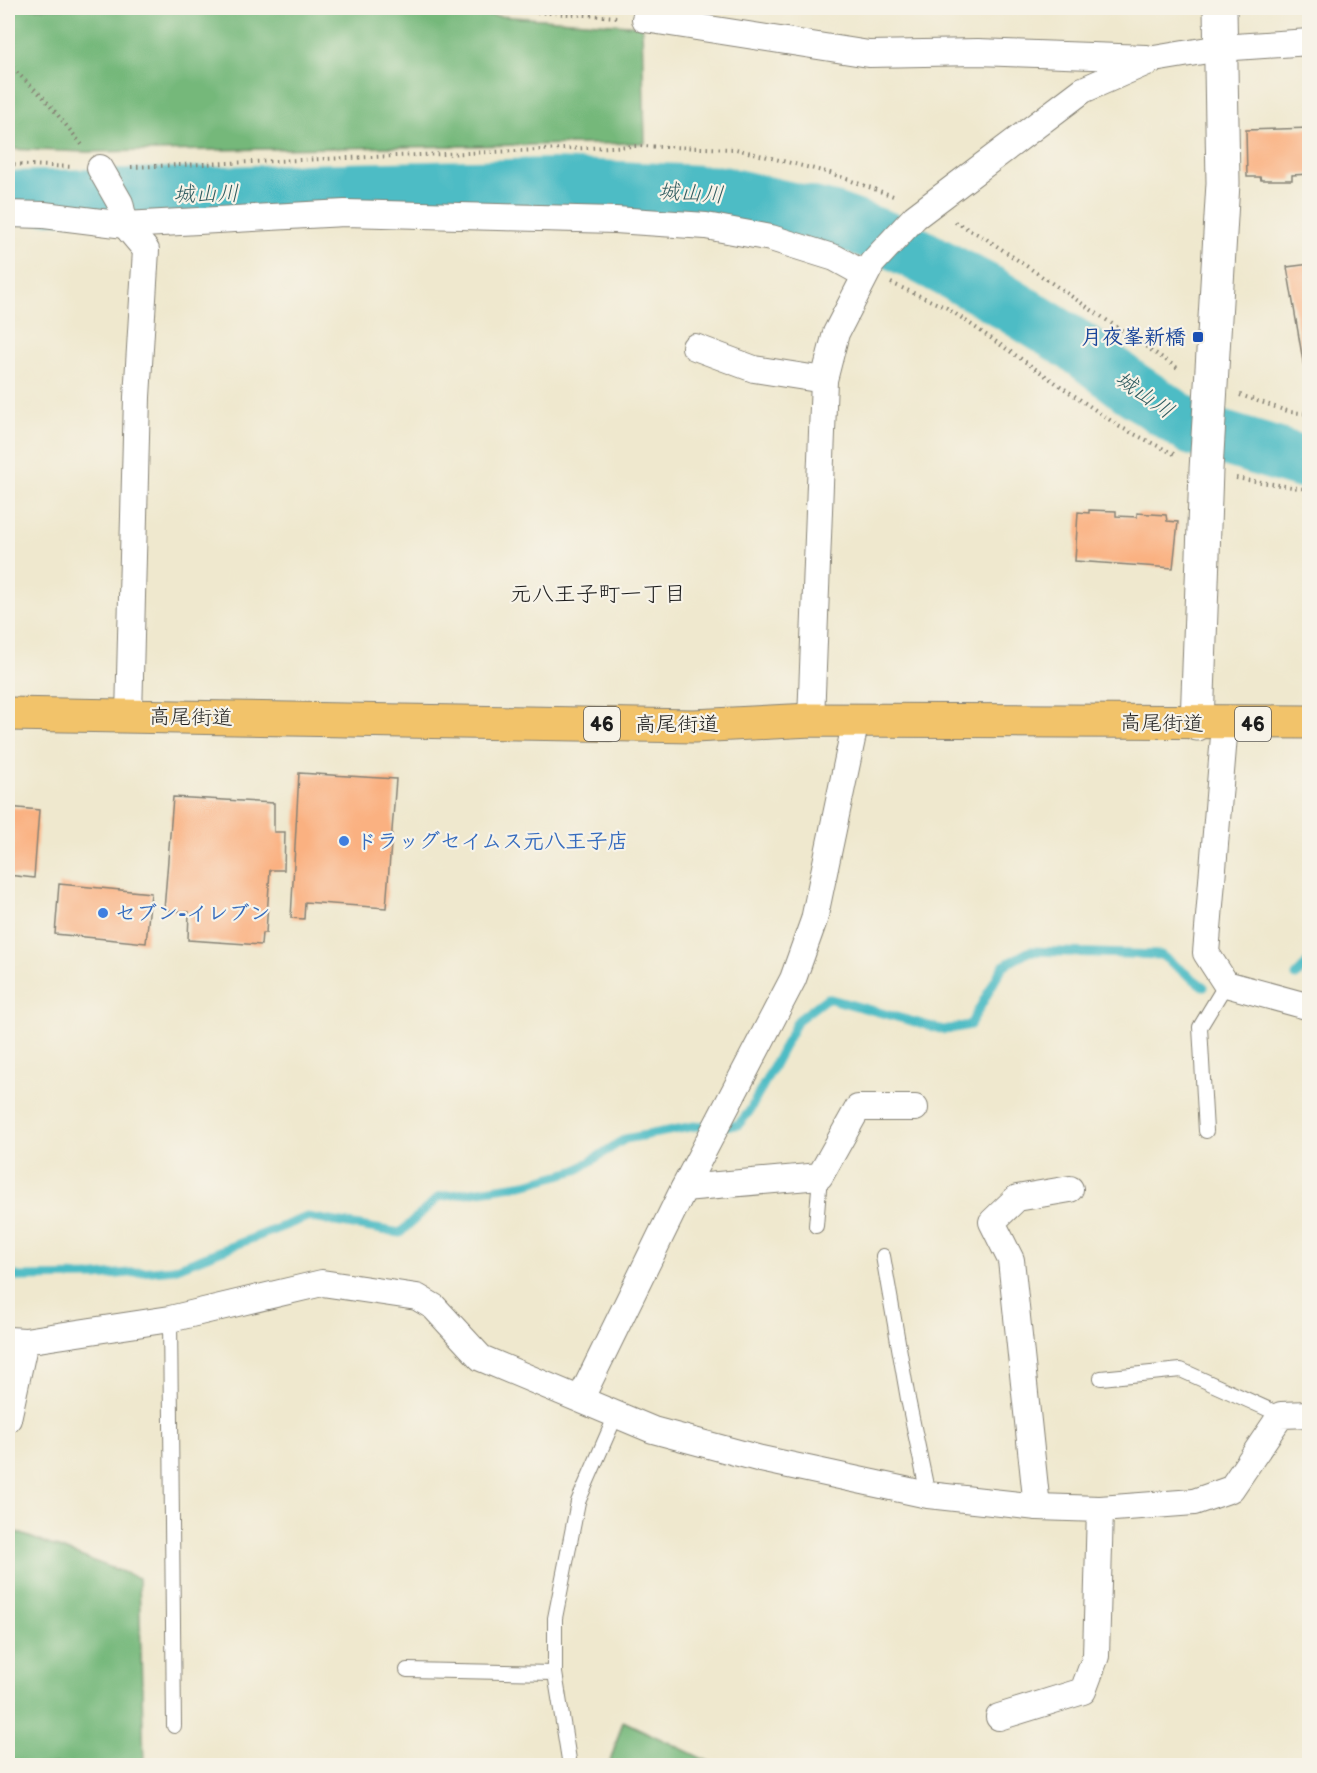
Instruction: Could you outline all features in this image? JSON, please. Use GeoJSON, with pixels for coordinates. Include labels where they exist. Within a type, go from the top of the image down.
{"type":"FeatureCollection","features":[{"type":"Feature","properties":{"kind":"main road","name":"高尾街道"},"geometry":{"type":"LineString","coordinates":[[8,714],[694,726],[811,720],[1310,723]]}},
{"type":"Feature","properties":{"kind":"street"},"geometry":{"type":"LineString","coordinates":[[1220,9],[1223,183],[1206,466],[1211,724],[1206,953],[1226,984],[1310,1007]]}},
{"type":"Feature","properties":{"kind":"street"},"geometry":{"type":"LineString","coordinates":[[645,19],[869,54],[978,52],[1154,59],[1220,48],[1310,42]]}},
{"type":"Feature","properties":{"kind":"street"},"geometry":{"type":"LineString","coordinates":[[811,720],[824,380],[836,333],[868,269],[915,217],[1083,90],[1154,59]]}},
{"type":"Feature","properties":{"kind":"street"},"geometry":{"type":"LineString","coordinates":[[102,172],[123,214],[146,250],[137,397],[129,716]]}},
{"type":"Feature","properties":{"kind":"street"},"geometry":{"type":"LineString","coordinates":[[8,214],[345,213],[660,223],[706,226],[771,238],[868,269]]}},
{"type":"Feature","properties":{"kind":"street"},"geometry":{"type":"LineString","coordinates":[[695,347],[754,369],[824,380]]}},
{"type":"Feature","properties":{"kind":"street"},"geometry":{"type":"LineString","coordinates":[[581,1398],[684,1188],[793,979],[814,920],[856,720]]}},
{"type":"Feature","properties":{"kind":"street"},"geometry":{"type":"LineString","coordinates":[[684,1188],[820,1176],[858,1108],[915,1108]]}},
{"type":"Feature","properties":{"kind":"street"},"geometry":{"type":"LineString","coordinates":[[1037,1507],[1011,1260],[992,1222],[1017,1198],[1070,1189]]}},
{"type":"Feature","properties":{"kind":"street"},"geometry":{"type":"LineString","coordinates":[[8,1419],[16,1340],[170,1319],[322,1283],[417,1297],[434,1307],[481,1358],[653,1430],[761,1459],[928,1495],[1037,1507],[1100,1509],[1194,1502],[1231,1489],[1281,1415],[1310,1414]]}},
{"type":"Feature","properties":{"kind":"street"},"geometry":{"type":"LineString","coordinates":[[999,1717],[1083,1691],[1096,1656],[1100,1509]]}},
{"type":"Feature","properties":{"kind":"lane"},"geometry":{"type":"LineString","coordinates":[[1206,1131],[1200,1027],[1226,984]]}},
{"type":"Feature","properties":{"kind":"lane"},"geometry":{"type":"LineString","coordinates":[[816,1226],[820,1176]]}},
{"type":"Feature","properties":{"kind":"lane"},"geometry":{"type":"LineString","coordinates":[[883,1256],[908,1399],[928,1495]]}},
{"type":"Feature","properties":{"kind":"lane"},"geometry":{"type":"LineString","coordinates":[[170,1319],[174,1726]]}},
{"type":"Feature","properties":{"kind":"lane"},"geometry":{"type":"LineString","coordinates":[[1101,1378],[1181,1370],[1281,1415]]}},
{"type":"Feature","properties":{"kind":"lane"},"geometry":{"type":"LineString","coordinates":[[570,1766],[555,1672],[555,1618],[578,1502],[616,1415]]}},
{"type":"Feature","properties":{"kind":"lane"},"geometry":{"type":"LineString","coordinates":[[407,1670],[555,1672]]}},
{"type":"Feature","properties":{"kind":"path"},"geometry":{"type":"LineString","coordinates":[[465,8],[645,19]]}},
{"type":"Feature","properties":{"kind":"path"},"geometry":{"type":"LineString","coordinates":[[8,64],[43,97],[102,172]]}},
{"type":"Feature","properties":{"kind":"path"},"geometry":{"type":"LineString","coordinates":[[8,164],[102,172]]}},
{"type":"Feature","properties":{"kind":"path"},"geometry":{"type":"LineString","coordinates":[[868,269],[947,308],[1120,427],[1206,466],[1310,490]]}},
{"type":"Feature","properties":{"kind":"path"},"geometry":{"type":"LineString","coordinates":[[1211,395],[1243,396],[1290,412],[1310,414]]}},
{"type":"Feature","properties":{"kind":"green space"},"geometry":{"type":"Polygon","coordinates":[[[8,8],[386,8],[642,26],[645,143],[87,152],[8,149],[8,8]]]}},
{"type":"Feature","properties":{"kind":"green space"},"geometry":{"type":"Polygon","coordinates":[[[8,1529],[139,1578],[144,1765],[8,1765],[8,1529]]]}},
{"type":"Feature","properties":{"kind":"green space"},"geometry":{"type":"Polygon","coordinates":[[[623,1721],[714,1764],[715,1765],[609,1765],[623,1721]]]}},
{"type":"Feature","properties":{"kind":"building"},"geometry":{"type":"Polygon","coordinates":[[[1310,128],[1310,174],[1292,175],[1292,180],[1261,180],[1260,177],[1247,177],[1246,130],[1310,128]]]}},
{"type":"Feature","properties":{"kind":"building"},"geometry":{"type":"Polygon","coordinates":[[[1310,264],[1310,379],[1306,379],[1287,267],[1310,264]]]}},
{"type":"Feature","properties":{"kind":"building"},"geometry":{"type":"Polygon","coordinates":[[[1089,510],[1116,511],[1116,516],[1137,517],[1137,513],[1166,515],[1167,521],[1178,522],[1173,568],[1075,561],[1078,512],[1089,513],[1089,510]]]}},
{"type":"Feature","properties":{"kind":"building","name":"ドラッグセイムス元八王子店"},"geometry":{"type":"Polygon","coordinates":[[[299,773],[396,779],[386,908],[305,902],[304,919],[291,918],[299,773]]]}},
{"type":"Feature","properties":{"kind":"building"},"geometry":{"type":"Polygon","coordinates":[[[173,797],[274,803],[274,832],[285,832],[284,870],[270,870],[266,933],[262,933],[261,945],[188,940],[189,912],[164,910],[173,797]]]}},
{"type":"Feature","properties":{"kind":"building"},"geometry":{"type":"Polygon","coordinates":[[[8,807],[39,810],[34,878],[8,875],[8,807]]]}},
{"type":"Feature","properties":{"kind":"building","name":"セブン-イレブン"},"geometry":{"type":"Polygon","coordinates":[[[59,884],[151,893],[146,943],[55,934],[59,884]]]}},
{"type":"Feature","properties":{"kind":"waterway","name":"城山川"},"geometry":{"type":"LineString","coordinates":[[8,198],[554,185],[722,193],[830,218],[888,239],[989,292],[1079,348],[1130,387],[1193,429],[1298,461],[1310,461]]}},
{"type":"Feature","properties":{"kind":"waterway"},"geometry":{"type":"LineString","coordinates":[[8,1273],[19,1277],[96,1276],[174,1269],[307,1217],[400,1233],[439,1197],[526,1184],[577,1170],[625,1139],[695,1126],[738,1125],[749,1112],[798,1020],[827,998],[944,1030],[970,1025],[1003,966],[1030,951],[1161,955],[1204,987]]}},
{"type":"Feature","properties":{"kind":"waterway"},"geometry":{"type":"LineString","coordinates":[[1296,976],[1310,960]]}},
{"type":"Feature","properties":{"kind":"place","name":"月夜峯新橋"},"geometry":{"type":"Point","coordinates":[1198,337]}},
{"type":"Feature","properties":{"kind":"place","name":"ドラッグセイムス元八王子店"},"geometry":{"type":"Point","coordinates":[344,841]}},
{"type":"Feature","properties":{"kind":"place","name":"セブン-イレブン"},"geometry":{"type":"Point","coordinates":[103,913]}},
{"type":"Feature","properties":{"kind":"district","name":"元八王子町一丁目"},"geometry":{"type":"Point","coordinates":[598,593]}}]}
